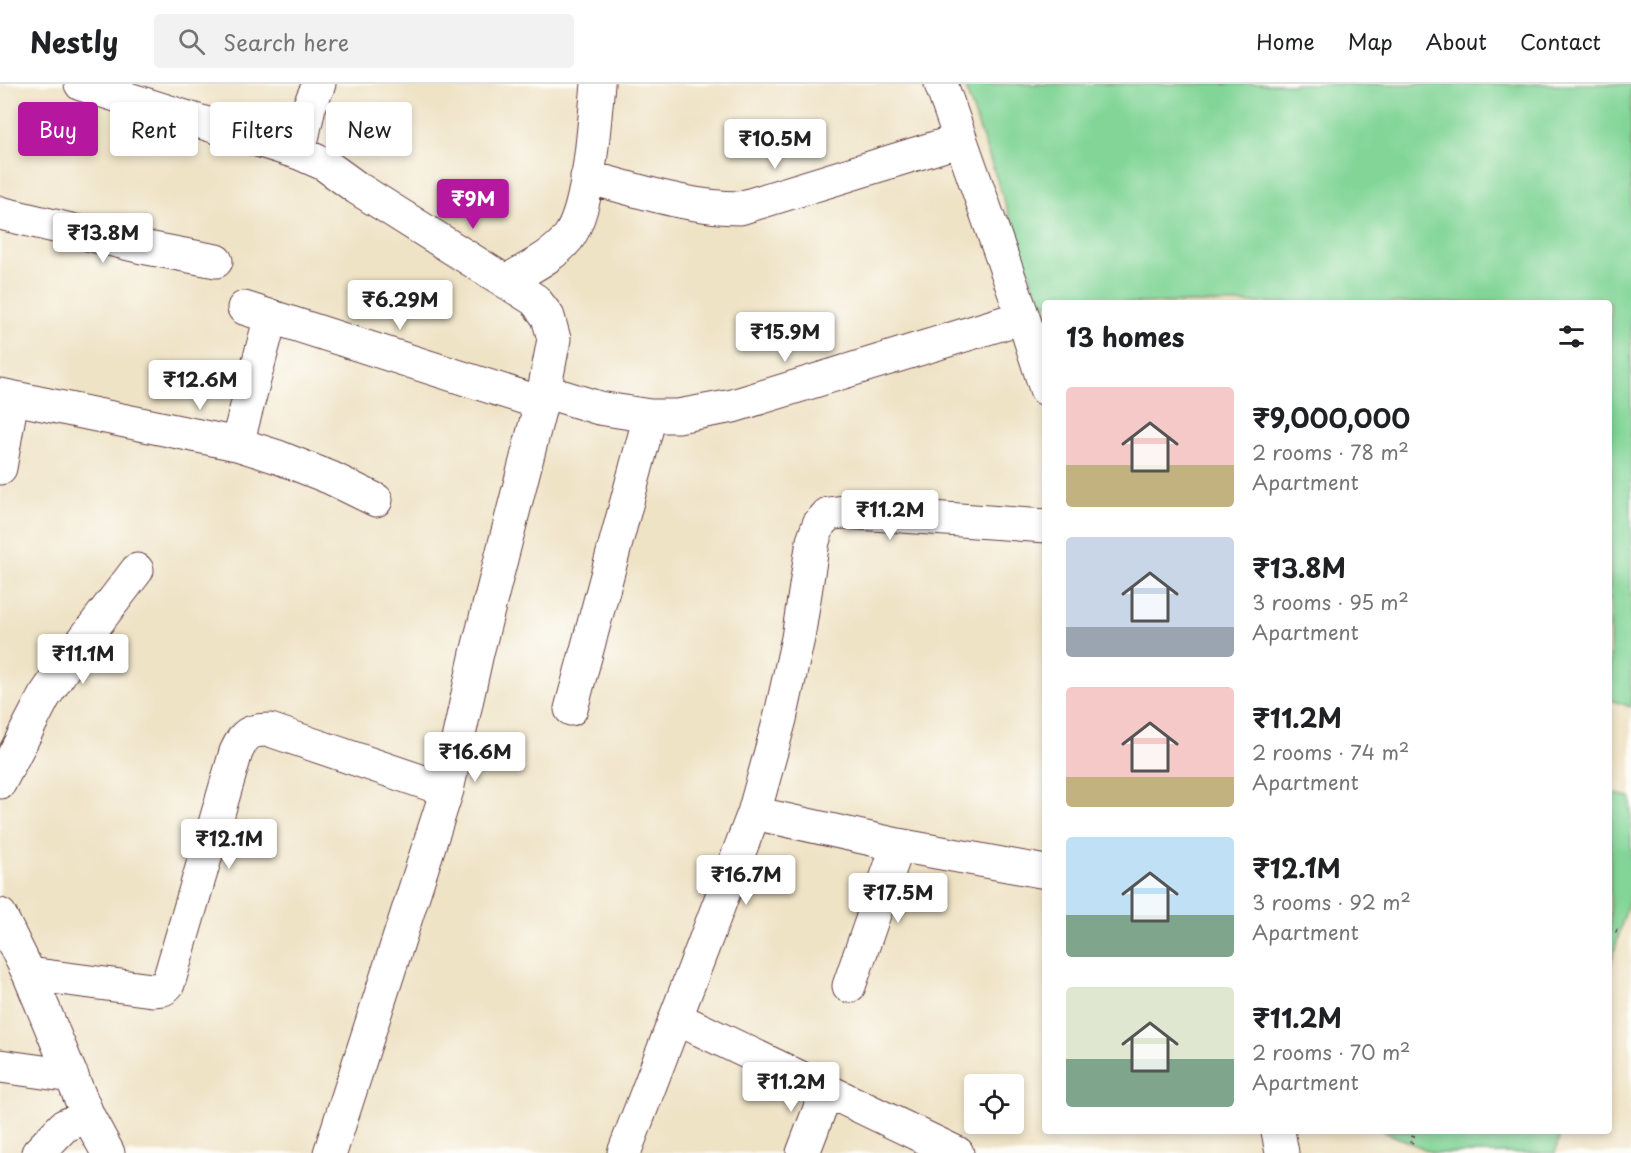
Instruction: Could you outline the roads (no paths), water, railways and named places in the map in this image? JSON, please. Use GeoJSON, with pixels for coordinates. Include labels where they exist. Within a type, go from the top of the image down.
{"type":"FeatureCollection","features":[{"type":"Feature","properties":{"kind":"street"},"geometry":{"type":"LineString","coordinates":[[81,84],[210,125]]}},
{"type":"Feature","properties":{"kind":"street"},"geometry":{"type":"LineString","coordinates":[[311,102],[319,84]]}},
{"type":"Feature","properties":{"kind":"street"},"geometry":{"type":"LineString","coordinates":[[507,281],[551,254],[568,238],[579,218],[587,177],[598,84]]}},
{"type":"Feature","properties":{"kind":"street"},"geometry":{"type":"LineString","coordinates":[[941,84],[1042,376]]}},
{"type":"Feature","properties":{"kind":"street"},"geometry":{"type":"LineString","coordinates":[[587,177],[692,204],[715,208],[740,208],[961,140]]}},
{"type":"Feature","properties":{"kind":"street"},"geometry":{"type":"LineString","coordinates":[[306,156],[324,164],[357,188],[535,300],[548,317],[554,339],[542,397],[477,653],[447,790],[330,1153]]}},
{"type":"Feature","properties":{"kind":"street"},"geometry":{"type":"LineString","coordinates":[[0,213],[142,248],[216,261]]}},
{"type":"Feature","properties":{"kind":"street"},"geometry":{"type":"LineString","coordinates":[[237,444],[258,312],[542,397],[650,416],[678,416],[733,406],[1023,317]]}},
{"type":"Feature","properties":{"kind":"street"},"geometry":{"type":"LineString","coordinates":[[0,468],[6,397],[237,444],[331,478],[376,500]]}},
{"type":"Feature","properties":{"kind":"street"},"geometry":{"type":"LineString","coordinates":[[571,709],[650,416]]}},
{"type":"Feature","properties":{"kind":"street"},"geometry":{"type":"LineString","coordinates":[[624,1153],[754,813],[780,719],[798,638],[813,542],[819,524],[828,514],[844,512],[1042,526]]}},
{"type":"Feature","properties":{"kind":"street"},"geometry":{"type":"LineString","coordinates":[[0,782],[44,697],[76,650],[138,570]]}},
{"type":"Feature","properties":{"kind":"street"},"geometry":{"type":"LineString","coordinates":[[29,974],[152,990],[163,989],[168,984],[236,752],[243,737],[255,730],[270,730],[447,790]]}},
{"type":"Feature","properties":{"kind":"street"},"geometry":{"type":"LineString","coordinates":[[754,813],[898,844],[1042,871]]}},
{"type":"Feature","properties":{"kind":"street"},"geometry":{"type":"LineString","coordinates":[[849,986],[898,844]]}},
{"type":"Feature","properties":{"kind":"street"},"geometry":{"type":"LineString","coordinates":[[0,915],[29,974],[88,1116],[108,1153]]}},
{"type":"Feature","properties":{"kind":"street"},"geometry":{"type":"LineString","coordinates":[[676,1018],[957,1153]]}},
{"type":"Feature","properties":{"kind":"street"},"geometry":{"type":"LineString","coordinates":[[0,1066],[72,1076]]}},
{"type":"Feature","properties":{"kind":"street"},"geometry":{"type":"LineString","coordinates":[[803,1153],[827,1090]]}},
{"type":"Feature","properties":{"kind":"street"},"geometry":{"type":"LineString","coordinates":[[38,1153],[64,1126],[88,1116]]}},
{"type":"Feature","properties":{"kind":"street"},"geometry":{"type":"LineString","coordinates":[[1279,1134],[1282,1153]]}}]}
